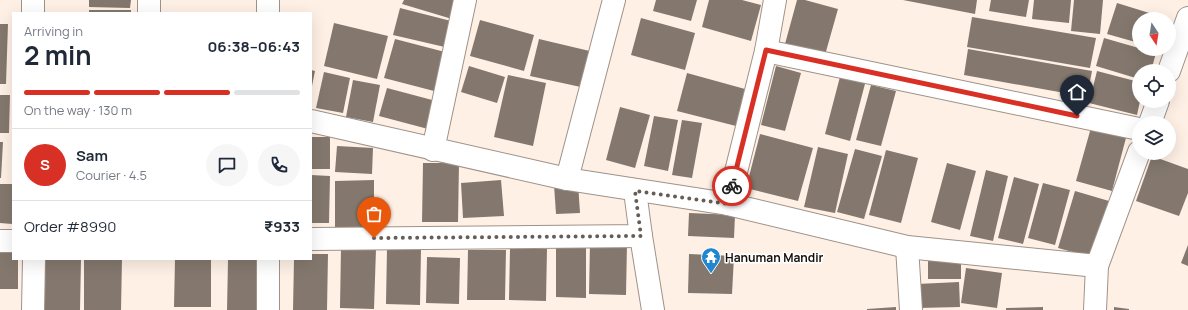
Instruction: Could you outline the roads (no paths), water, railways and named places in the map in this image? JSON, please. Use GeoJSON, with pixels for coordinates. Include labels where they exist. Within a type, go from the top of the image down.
{"type":"FeatureCollection","features":[{"type":"Feature","properties":{"kind":"street"},"geometry":{"type":"LineString","coordinates":[[33,0],[33,12]]}},
{"type":"Feature","properties":{"kind":"street"},"geometry":{"type":"LineString","coordinates":[[149,0],[149,12]]}},
{"type":"Feature","properties":{"kind":"street"},"geometry":{"type":"LineString","coordinates":[[268,0],[268,12]]}},
{"type":"Feature","properties":{"kind":"street"},"geometry":{"type":"LineString","coordinates":[[433,150],[465,0]]}},
{"type":"Feature","properties":{"kind":"street"},"geometry":{"type":"LineString","coordinates":[[567,179],[614,0]]}},
{"type":"Feature","properties":{"kind":"street"},"geometry":{"type":"LineString","coordinates":[[728,204],[766,50],[775,0]]}},
{"type":"Feature","properties":{"kind":"street"},"geometry":{"type":"LineString","coordinates":[[1172,64],[1188,18]]}},
{"type":"Feature","properties":{"kind":"street"},"geometry":{"type":"LineString","coordinates":[[766,50],[1132,128]]}},
{"type":"Feature","properties":{"kind":"street"},"geometry":{"type":"LineString","coordinates":[[312,121],[433,150],[567,179],[635,191],[728,204],[907,246],[1097,266]]}},
{"type":"Feature","properties":{"kind":"street"},"geometry":{"type":"LineString","coordinates":[[1095,310],[1097,266],[1136,160]]}},
{"type":"Feature","properties":{"kind":"street"},"geometry":{"type":"LineString","coordinates":[[635,191],[653,310]]}},
{"type":"Feature","properties":{"kind":"street"},"geometry":{"type":"LineString","coordinates":[[312,239],[641,236]]}},
{"type":"Feature","properties":{"kind":"street"},"geometry":{"type":"LineString","coordinates":[[0,241],[12,241]]}},
{"type":"Feature","properties":{"kind":"street"},"geometry":{"type":"LineString","coordinates":[[907,246],[911,310]]}},
{"type":"Feature","properties":{"kind":"street"},"geometry":{"type":"LineString","coordinates":[[33,310],[34,260]]}},
{"type":"Feature","properties":{"kind":"street"},"geometry":{"type":"LineString","coordinates":[[268,260],[268,310]]}},
{"type":"Feature","properties":{"kind":"place","name":"Hanuman Mandir"},"geometry":{"type":"Point","coordinates":[711,274]}}]}
